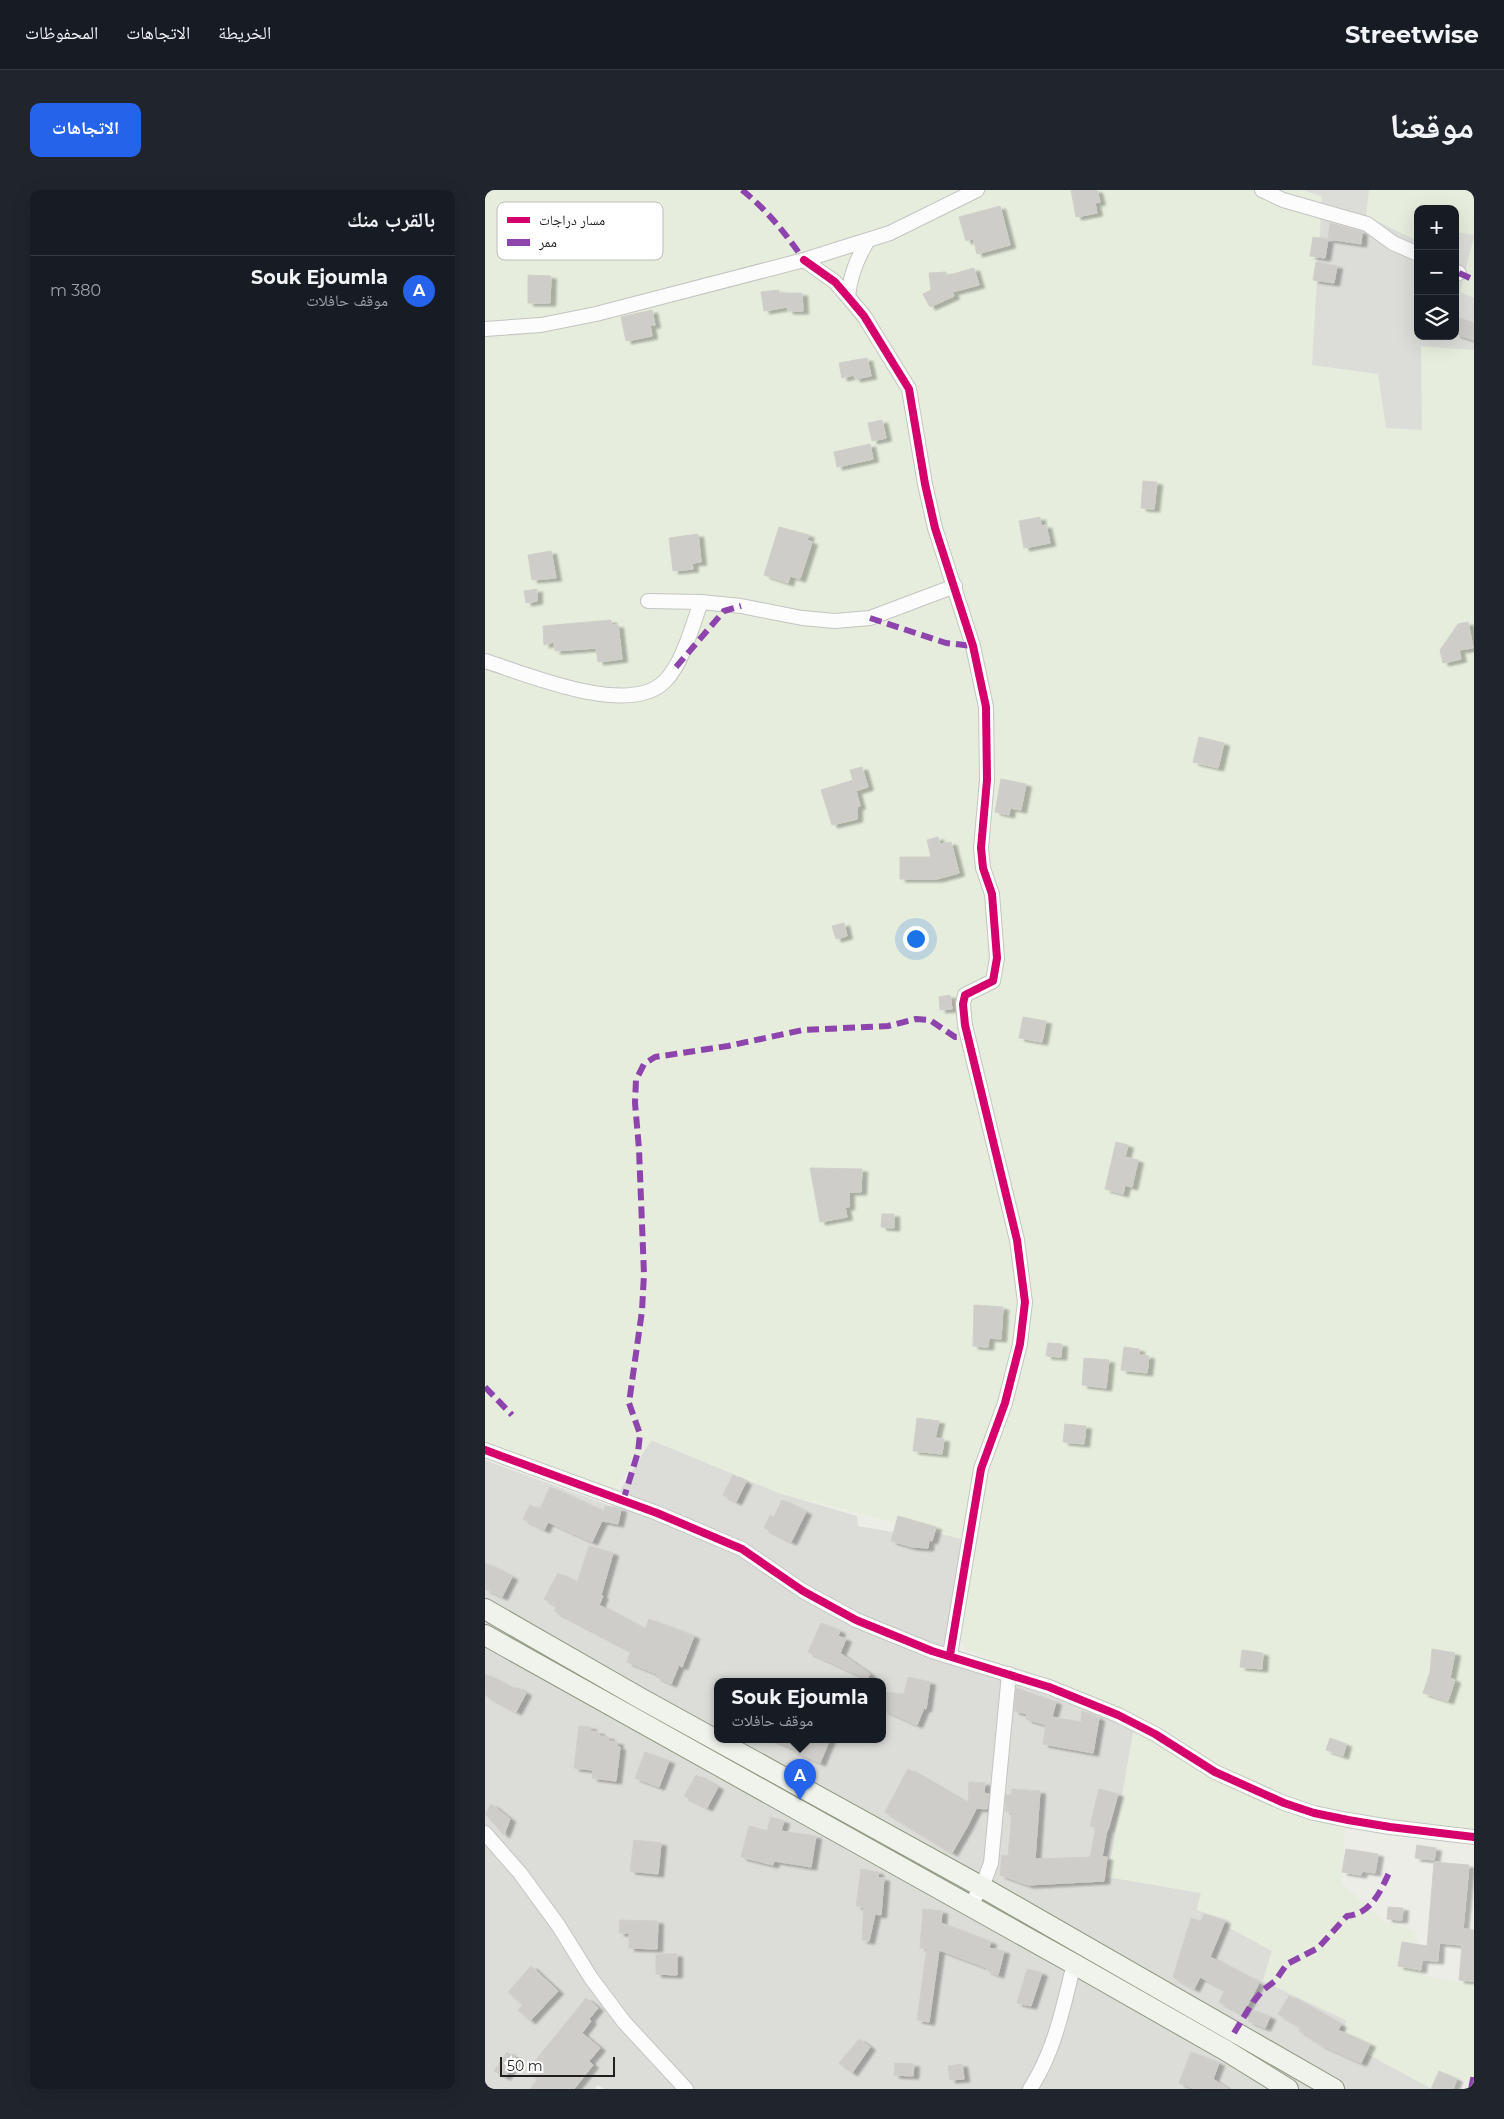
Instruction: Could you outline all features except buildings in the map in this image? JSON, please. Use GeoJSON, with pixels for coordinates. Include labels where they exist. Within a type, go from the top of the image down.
{"type":"FeatureCollection","features":[{"type":"Feature","properties":{"kind":"main road"},"geometry":{"type":"LineString","coordinates":[[485,1609],[714,1739]]}},
{"type":"Feature","properties":{"kind":"main road"},"geometry":{"type":"LineString","coordinates":[[485,1635],[795,1810],[1074,1964],[1225,2050],[1288,2089]]}},
{"type":"Feature","properties":{"kind":"main road"},"geometry":{"type":"LineString","coordinates":[[721,1743],[981,1887],[1334,2089]]}},
{"type":"Feature","properties":{"kind":"main road"},"geometry":{"type":"LineString","coordinates":[[1225,2050],[1234,2033]]}},
{"type":"Feature","properties":{"kind":"street"},"geometry":{"type":"LineString","coordinates":[[485,329],[541,325],[596,314],[804,260],[867,242],[890,233],[977,190]]}},
{"type":"Feature","properties":{"kind":"street"},"geometry":{"type":"LineString","coordinates":[[1262,190],[1283,200],[1367,224],[1393,243],[1414,252]]}},
{"type":"Feature","properties":{"kind":"street"},"geometry":{"type":"LineString","coordinates":[[848,297],[849,284],[857,259],[867,242]]}},
{"type":"Feature","properties":{"kind":"street"},"geometry":{"type":"LineString","coordinates":[[804,260],[835,282],[864,316],[909,389],[925,484],[935,528],[973,646],[986,707],[987,780],[981,848],[983,868],[992,894],[997,958],[993,981],[965,995],[963,1004],[965,1025],[1017,1240],[1025,1302],[1020,1344],[1005,1403],[981,1469],[950,1655]]}},
{"type":"Feature","properties":{"kind":"street"},"geometry":{"type":"LineString","coordinates":[[648,601],[701,602],[741,606],[802,618],[835,620],[870,618],[955,586]]}},
{"type":"Feature","properties":{"kind":"street"},"geometry":{"type":"LineString","coordinates":[[485,661],[579,690],[606,696],[629,696],[649,691],[664,682],[676,667],[701,602]]}},
{"type":"Feature","properties":{"kind":"street"},"geometry":{"type":"LineString","coordinates":[[485,1450],[657,1513],[742,1549],[822,1602],[889,1634],[932,1651],[1049,1687],[1118,1715],[1155,1734],[1215,1772],[1284,1803],[1314,1813],[1348,1820],[1474,1837]]}},
{"type":"Feature","properties":{"kind":"street"},"geometry":{"type":"LineString","coordinates":[[970,1906],[981,1887],[991,1862],[1009,1674]]}},
{"type":"Feature","properties":{"kind":"street"},"geometry":{"type":"LineString","coordinates":[[485,1833],[559,1925],[591,1978],[624,2022],[686,2089]]}},
{"type":"Feature","properties":{"kind":"street"},"geometry":{"type":"LineString","coordinates":[[1030,2089],[1044,2066],[1055,2036],[1074,1964]]}},
{"type":"Feature","properties":{"kind":"shaded area"},"geometry":{"type":"Polygon","coordinates":[[[1286,190],[1376,190],[1414,233],[1414,340],[1459,340],[1459,221],[1474,222],[1474,357],[1427,438],[1378,435],[1304,372],[1286,190]]]}},
{"type":"Feature","properties":{"kind":"shaded area"},"geometry":{"type":"Polygon","coordinates":[[[651,1440],[779,1493],[857,1516],[858,1526],[893,1532],[898,1523],[962,1539],[942,1659],[1058,1699],[1134,1728],[1108,1877],[1201,1893],[1197,1910],[1229,1920],[1228,1927],[1272,1951],[1263,1981],[1346,2020],[1403,2073],[1432,2089],[605,2089],[597,2085],[595,2089],[485,2089],[485,1460],[611,1506],[651,1440]]]}},
{"type":"Feature","properties":{"kind":"green space"},"geometry":{"type":"Polygon","coordinates":[[[485,190],[1304,190],[1322,197],[1312,365],[1378,374],[1386,428],[1422,430],[1421,346],[1474,350],[1474,1829],[1400,1822],[1298,1801],[1238,1776],[1109,1703],[966,1650],[959,1636],[962,1539],[779,1493],[652,1440],[612,1491],[485,1447],[485,190]]]}},
{"type":"Feature","properties":{"kind":"green space"},"geometry":{"type":"Polygon","coordinates":[[[1369,190],[1474,190],[1474,235],[1459,233],[1459,205],[1414,205],[1414,239],[1366,216],[1369,190]]]}},
{"type":"Feature","properties":{"kind":"green space"},"geometry":{"type":"Polygon","coordinates":[[[1474,236],[1474,298],[1460,292],[1474,236]]]}},
{"type":"Feature","properties":{"kind":"green space"},"geometry":{"type":"Polygon","coordinates":[[[1134,1728],[1284,1810],[1345,1828],[1342,1883],[1383,1921],[1415,1931],[1424,1976],[1474,1984],[1474,2089],[1468,2081],[1445,2074],[1437,2089],[1432,2089],[1343,2041],[1346,2020],[1263,1981],[1272,1951],[1228,1927],[1229,1920],[1197,1910],[1201,1893],[1108,1877],[1134,1728]]]}},
{"type":"Feature","properties":{"kind":"marked path"},"geometry":{"type":"LineString","coordinates":[[742,190],[776,223],[804,260]]}},
{"type":"Feature","properties":{"kind":"marked path"},"geometry":{"type":"LineString","coordinates":[[1459,273],[1474,280]]}},
{"type":"Feature","properties":{"kind":"marked path"},"geometry":{"type":"LineString","coordinates":[[676,667],[724,611],[741,606]]}},
{"type":"Feature","properties":{"kind":"marked path"},"geometry":{"type":"LineString","coordinates":[[870,618],[946,643],[973,646]]}},
{"type":"Feature","properties":{"kind":"marked path"},"geometry":{"type":"LineString","coordinates":[[623,1501],[638,1452],[640,1434],[629,1403],[642,1311],[644,1274],[639,1149],[635,1103],[636,1080],[644,1064],[655,1057],[728,1046],[803,1030],[888,1026],[916,1019],[930,1020],[955,1037],[968,1037]]}},
{"type":"Feature","properties":{"kind":"marked path"},"geometry":{"type":"LineString","coordinates":[[485,1387],[512,1415]]}},
{"type":"Feature","properties":{"kind":"marked path"},"geometry":{"type":"LineString","coordinates":[[1234,2033],[1253,2002],[1263,1990],[1275,1981],[1287,1964],[1318,1948],[1347,1916],[1368,1907],[1374,1901],[1389,1873]]}},
{"type":"Feature","properties":{"kind":"marked path"},"geometry":{"type":"LineString","coordinates":[[1471,2089],[1474,2074]]}},
{"type":"Feature","properties":{"kind":"cycle path"},"geometry":{"type":"LineString","coordinates":[[804,260],[835,282],[864,316],[909,389],[925,484],[935,528],[973,646],[986,707],[987,780],[981,848],[983,868],[992,894],[997,958],[993,981],[965,995],[963,1004],[965,1025],[1017,1240],[1025,1302],[1020,1344],[1005,1403],[981,1469],[950,1655]]}},
{"type":"Feature","properties":{"kind":"cycle path"},"geometry":{"type":"LineString","coordinates":[[485,1450],[657,1513],[742,1549],[803,1591],[856,1620],[932,1651],[1049,1687],[1118,1715],[1155,1734],[1215,1772],[1284,1803],[1314,1813],[1348,1820],[1474,1837]]}},
{"type":"Feature","properties":{"kind":"place","name":"Souk Ejoumla"},"geometry":{"type":"Point","coordinates":[800,1800]}}]}
